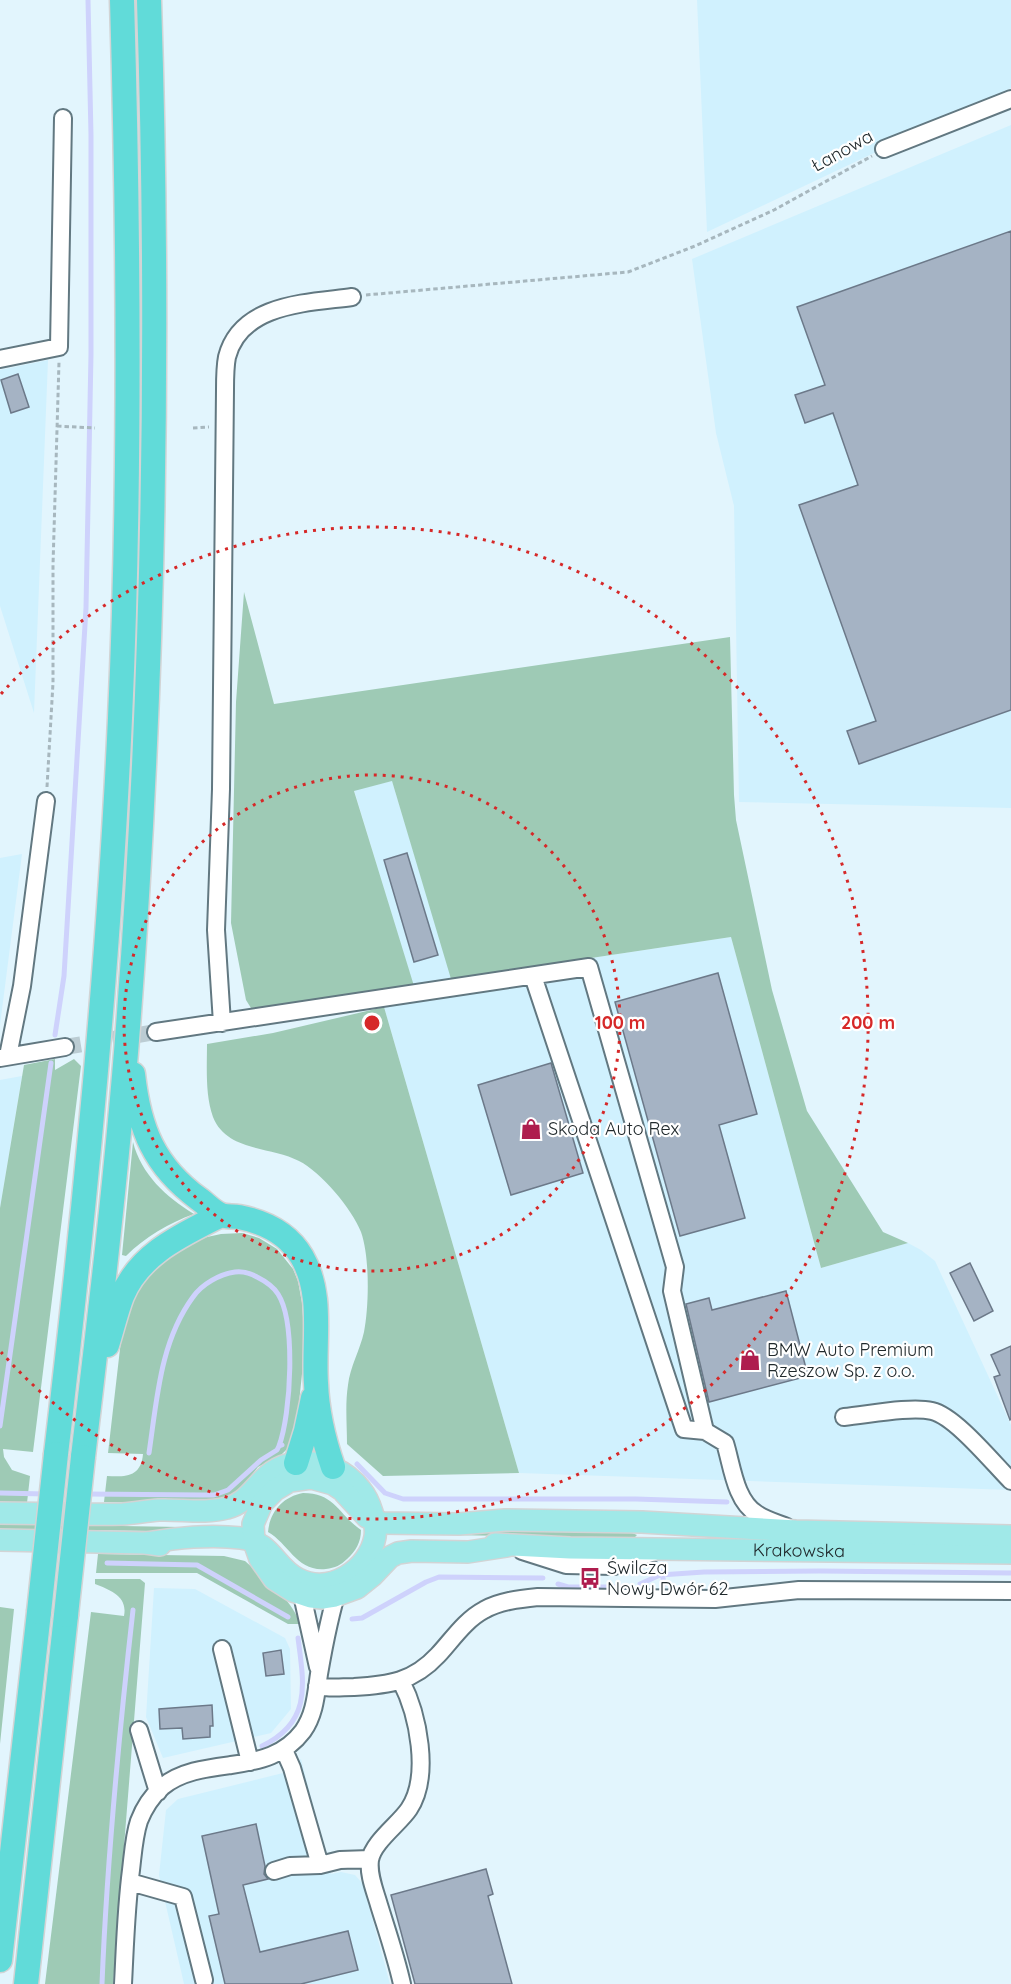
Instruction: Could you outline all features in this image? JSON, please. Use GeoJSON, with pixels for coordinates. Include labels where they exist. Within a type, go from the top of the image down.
{"type":"FeatureCollection","features":[{"type":"Feature","properties":{"kind":"highway"},"geometry":{"type":"LineString","coordinates":[[0,1960],[74,1302],[98,1060],[120,717],[128,409],[126,143],[122,0]]}},
{"type":"Feature","properties":{"kind":"highway"},"geometry":{"type":"LineString","coordinates":[[26,1984],[105,1272],[128,1030],[139,871],[152,568],[155,280],[154,145],[149,0]]}},
{"type":"Feature","properties":{"kind":"highway"},"geometry":{"type":"LineString","coordinates":[[128,1030],[135,1097],[153,1150],[163,1165],[176,1181],[221,1215],[252,1220],[278,1231],[296,1247],[303,1258],[314,1293],[316,1384],[327,1449],[333,1467]]}},
{"type":"Feature","properties":{"kind":"highway"},"geometry":{"type":"LineString","coordinates":[[89,1405],[123,1296],[130,1282],[143,1264],[160,1248],[221,1215]]}},
{"type":"Feature","properties":{"kind":"highway"},"geometry":{"type":"LineString","coordinates":[[293,1472],[306,1431],[316,1384]]}},
{"type":"Feature","properties":{"kind":"highway"},"geometry":{"type":"LineString","coordinates":[[0,1794],[26,1730]]}},
{"type":"Feature","properties":{"kind":"main road"},"geometry":{"type":"LineString","coordinates":[[0,1540],[146,1543],[179,1537],[242,1538],[257,1551],[279,1584],[302,1595],[322,1598],[360,1567],[373,1545],[375,1532],[371,1512],[363,1492],[354,1481],[333,1467],[315,1463],[293,1472],[262,1503],[257,1513],[253,1524],[257,1551]]}},
{"type":"Feature","properties":{"kind":"main road"},"geometry":{"type":"LineString","coordinates":[[0,1513],[123,1514],[160,1510],[218,1510],[229,1508],[247,1497],[265,1476],[281,1467],[333,1484],[342,1490],[360,1511],[371,1512]]}},
{"type":"Feature","properties":{"kind":"main road","name":"Krakowska"},"geometry":{"type":"LineString","coordinates":[[371,1512],[404,1524],[459,1524],[505,1520],[642,1522],[796,1531],[1011,1536]]}},
{"type":"Feature","properties":{"kind":"main road"},"geometry":{"type":"LineString","coordinates":[[123,1514],[160,1521],[227,1521],[257,1513]]}},
{"type":"Feature","properties":{"kind":"main road","name":"Krakowska"},"geometry":{"type":"LineString","coordinates":[[373,1545],[385,1541],[468,1540],[507,1546],[1011,1553]]}},
{"type":"Feature","properties":{"kind":"main road"},"geometry":{"type":"LineString","coordinates":[[257,1551],[272,1552],[283,1567],[299,1580],[357,1588],[390,1557],[398,1553],[468,1552],[507,1546]]}},
{"type":"Feature","properties":{"kind":"street","name":"Łanowa"},"geometry":{"type":"LineString","coordinates":[[884,149],[1011,99]]}},
{"type":"Feature","properties":{"kind":"street"},"geometry":{"type":"LineString","coordinates":[[0,359],[59,347],[63,118]]}},
{"type":"Feature","properties":{"kind":"street"},"geometry":{"type":"LineString","coordinates":[[222,1023],[216,930],[221,789],[224,399],[227,357],[244,327],[266,313],[287,306],[352,297]]}},
{"type":"Feature","properties":{"kind":"street"},"geometry":{"type":"LineString","coordinates":[[46,801],[22,986],[4,1057],[65,1047]]}},
{"type":"Feature","properties":{"kind":"street"},"geometry":{"type":"LineString","coordinates":[[156,1032],[589,967],[675,1267],[672,1291],[705,1431]]}},
{"type":"Feature","properties":{"kind":"street"},"geometry":{"type":"LineString","coordinates":[[533,976],[684,1429],[705,1431],[725,1443],[744,1502],[756,1514],[796,1531]]}},
{"type":"Feature","properties":{"kind":"street"},"geometry":{"type":"LineString","coordinates":[[844,1417],[902,1410],[932,1411],[953,1422],[1011,1481]]}},
{"type":"Feature","properties":{"kind":"street"},"geometry":{"type":"LineString","coordinates":[[123,1984],[135,1836],[145,1809],[164,1785],[177,1778],[194,1771],[269,1758],[296,1740],[305,1729],[311,1716],[338,1587]]}},
{"type":"Feature","properties":{"kind":"street"},"geometry":{"type":"LineString","coordinates":[[302,1595],[318,1680],[329,1689],[389,1685],[401,1681],[422,1670],[466,1624],[483,1611],[498,1604],[520,1599],[537,1597],[715,1599],[799,1590],[1011,1591]]}},
{"type":"Feature","properties":{"kind":"street"},"geometry":{"type":"LineString","coordinates":[[222,1649],[250,1762]]}},
{"type":"Feature","properties":{"kind":"street"},"geometry":{"type":"LineString","coordinates":[[401,1681],[408,1695],[416,1723],[419,1744],[419,1783],[410,1808],[376,1847],[370,1859],[372,1878],[402,1984]]}},
{"type":"Feature","properties":{"kind":"street"},"geometry":{"type":"LineString","coordinates":[[139,1730],[158,1792]]}},
{"type":"Feature","properties":{"kind":"street"},"geometry":{"type":"LineString","coordinates":[[284,1750],[292,1768],[320,1865]]}},
{"type":"Feature","properties":{"kind":"street"},"geometry":{"type":"LineString","coordinates":[[274,1870],[290,1866],[320,1865],[340,1860],[370,1859]]}},
{"type":"Feature","properties":{"kind":"street"},"geometry":{"type":"LineString","coordinates":[[130,1882],[183,1897],[204,1980]]}},
{"type":"Feature","properties":{"kind":"path","name":"Łanowa"},"geometry":{"type":"LineString","coordinates":[[352,297],[627,272],[695,246],[774,210],[884,149]]}},
{"type":"Feature","properties":{"kind":"path"},"geometry":{"type":"LineString","coordinates":[[46,801],[53,683],[53,565],[59,347]]}},
{"type":"Feature","properties":{"kind":"path"},"geometry":{"type":"LineString","coordinates":[[57,426],[95,428]]}},
{"type":"Feature","properties":{"kind":"shaded area"},"geometry":{"type":"Polygon","coordinates":[[[697,0],[1011,0],[1011,88],[707,232],[697,0]]]}},
{"type":"Feature","properties":{"kind":"shaded area"},"geometry":{"type":"Polygon","coordinates":[[[1011,125],[1011,808],[739,802],[734,506],[716,433],[692,259],[1011,125]]]}},
{"type":"Feature","properties":{"kind":"shaded area"},"geometry":{"type":"Polygon","coordinates":[[[48,360],[34,713],[0,606],[0,370],[48,360]]]}},
{"type":"Feature","properties":{"kind":"shaded area"},"geometry":{"type":"Polygon","coordinates":[[[392,781],[452,979],[731,937],[821,1268],[908,1243],[935,1261],[1011,1425],[1011,1490],[519,1473],[384,1007],[418,1001],[354,790],[392,781]]]}},
{"type":"Feature","properties":{"kind":"shaded area"},"geometry":{"type":"Polygon","coordinates":[[[22,854],[0,1025],[0,858],[22,854]]]}},
{"type":"Feature","properties":{"kind":"shaded area"},"geometry":{"type":"Polygon","coordinates":[[[22,1076],[0,1208],[0,1080],[22,1076]]]}},
{"type":"Feature","properties":{"kind":"shaded area"},"geometry":{"type":"Polygon","coordinates":[[[154,1588],[195,1589],[285,1638],[290,1649],[291,1709],[271,1733],[163,1758],[146,1717],[154,1588]]]}},
{"type":"Feature","properties":{"kind":"shaded area"},"geometry":{"type":"Polygon","coordinates":[[[301,1759],[331,1874],[341,1872],[355,1875],[363,1884],[390,1984],[184,1984],[159,1875],[166,1810],[178,1799],[283,1773],[301,1759]]]}},
{"type":"Feature","properties":{"kind":"green space"},"geometry":{"type":"Polygon","coordinates":[[[244,592],[274,704],[730,637],[736,820],[772,990],[807,1111],[883,1232],[908,1243],[821,1268],[731,937],[451,979],[392,781],[354,791],[414,986],[272,1007],[251,1008],[246,1000],[231,923],[236,702],[244,592]]]}},
{"type":"Feature","properties":{"kind":"green space"},"geometry":{"type":"Polygon","coordinates":[[[384,1007],[519,1473],[383,1476],[347,1444],[348,1385],[364,1332],[367,1309],[366,1255],[361,1232],[343,1202],[308,1166],[288,1156],[228,1137],[213,1117],[210,1108],[207,1044],[273,1033],[384,1007]]]}},
{"type":"Feature","properties":{"kind":"green space"},"geometry":{"type":"Polygon","coordinates":[[[55,1059],[55,1070],[74,1059],[81,1066],[33,1452],[3,1449],[4,1457],[12,1470],[30,1476],[27,1503],[0,1502],[0,1208],[24,1065],[55,1059]]]}},
{"type":"Feature","properties":{"kind":"green space"},"geometry":{"type":"Polygon","coordinates":[[[133,1142],[142,1164],[156,1184],[194,1214],[158,1231],[126,1256],[122,1255],[133,1142]]]}},
{"type":"Feature","properties":{"kind":"green space"},"geometry":{"type":"Polygon","coordinates":[[[242,1233],[259,1238],[277,1249],[293,1269],[298,1281],[305,1345],[295,1441],[281,1455],[258,1467],[237,1494],[211,1504],[104,1502],[107,1476],[131,1474],[142,1462],[143,1454],[108,1453],[123,1323],[134,1292],[161,1260],[198,1239],[221,1234],[242,1233]]]}},
{"type":"Feature","properties":{"kind":"green space"},"geometry":{"type":"Polygon","coordinates":[[[303,1493],[314,1494],[329,1500],[361,1530],[355,1549],[338,1566],[316,1569],[308,1566],[300,1562],[268,1532],[269,1524],[279,1506],[289,1498],[303,1493]]]}},
{"type":"Feature","properties":{"kind":"green space"},"geometry":{"type":"Polygon","coordinates":[[[0,1524],[242,1528],[236,1532],[0,1529],[0,1524]]]}},
{"type":"Feature","properties":{"kind":"green space"},"geometry":{"type":"Polygon","coordinates":[[[385,1529],[632,1533],[637,1535],[634,1538],[385,1534],[385,1529]]]}},
{"type":"Feature","properties":{"kind":"green space"},"geometry":{"type":"Polygon","coordinates":[[[98,1554],[224,1556],[245,1561],[291,1606],[300,1624],[288,1624],[197,1573],[96,1573],[98,1554]]]}},
{"type":"Feature","properties":{"kind":"green space"},"geometry":{"type":"Polygon","coordinates":[[[95,1579],[140,1579],[145,1583],[113,1984],[45,1984],[91,1612],[124,1616],[125,1609],[117,1595],[95,1584],[95,1579]]]}},
{"type":"Feature","properties":{"kind":"green space"},"geometry":{"type":"Polygon","coordinates":[[[0,1607],[14,1609],[0,1744],[0,1607]]]}},
{"type":"Feature","properties":{"kind":"building"},"geometry":{"type":"Polygon","coordinates":[[[1011,231],[1011,710],[859,764],[847,731],[876,721],[799,505],[858,485],[833,413],[805,423],[795,395],[825,385],[797,307],[1011,231]]]}},
{"type":"Feature","properties":{"kind":"building"},"geometry":{"type":"Polygon","coordinates":[[[18,374],[29,407],[11,413],[1,380],[18,374]]]}},
{"type":"Feature","properties":{"kind":"building"},"geometry":{"type":"Polygon","coordinates":[[[407,853],[438,955],[414,962],[384,860],[407,853]]]}},
{"type":"Feature","properties":{"kind":"building"},"geometry":{"type":"Polygon","coordinates":[[[718,973],[757,1114],[719,1125],[745,1218],[680,1236],[615,1002],[718,973]]]}},
{"type":"Feature","properties":{"kind":"building","name":"Skoda Auto Rex"},"geometry":{"type":"Polygon","coordinates":[[[551,1063],[583,1173],[511,1195],[478,1085],[551,1063]]]}},
{"type":"Feature","properties":{"kind":"building"},"geometry":{"type":"Polygon","coordinates":[[[970,1263],[993,1311],[974,1321],[950,1273],[970,1263]]]}},
{"type":"Feature","properties":{"kind":"building","name":"BMW Auto Premium Rzeszow Sp. z o.o."},"geometry":{"type":"Polygon","coordinates":[[[786,1291],[808,1376],[709,1402],[686,1304],[709,1298],[712,1310],[786,1291]]]}},
{"type":"Feature","properties":{"kind":"building"},"geometry":{"type":"Polygon","coordinates":[[[1011,1346],[1010,1420],[994,1377],[1000,1375],[991,1355],[1011,1346]]]}},
{"type":"Feature","properties":{"kind":"building"},"geometry":{"type":"Polygon","coordinates":[[[281,1650],[284,1674],[266,1676],[263,1653],[281,1650]]]}},
{"type":"Feature","properties":{"kind":"building"},"geometry":{"type":"Polygon","coordinates":[[[212,1705],[213,1726],[210,1726],[210,1737],[183,1739],[182,1728],[160,1729],[159,1709],[212,1705]]]}},
{"type":"Feature","properties":{"kind":"building"},"geometry":{"type":"Polygon","coordinates":[[[256,1824],[265,1866],[264,1874],[268,1879],[243,1885],[260,1952],[348,1931],[358,1970],[301,1984],[225,1984],[209,1916],[219,1914],[202,1836],[256,1824]]]}},
{"type":"Feature","properties":{"kind":"building"},"geometry":{"type":"Polygon","coordinates":[[[486,1869],[493,1894],[488,1896],[512,1984],[415,1984],[391,1895],[486,1869]]]}},
{"type":"Feature","properties":{"kind":"waterway"},"geometry":{"type":"LineString","coordinates":[[55,1035],[64,976],[86,608],[91,354],[91,135],[88,0]]}},
{"type":"Feature","properties":{"kind":"waterway"},"geometry":{"type":"LineString","coordinates":[[0,1426],[51,1063]]}},
{"type":"Feature","properties":{"kind":"waterway"},"geometry":{"type":"LineString","coordinates":[[149,1453],[162,1372],[173,1333],[182,1314],[193,1297],[206,1284],[223,1275],[238,1272],[252,1274],[269,1284],[278,1294],[284,1307],[290,1368],[286,1413],[279,1446],[282,1445]]}},
{"type":"Feature","properties":{"kind":"waterway"},"geometry":{"type":"LineString","coordinates":[[86,1494],[214,1495],[228,1490],[279,1446]]}},
{"type":"Feature","properties":{"kind":"waterway"},"geometry":{"type":"LineString","coordinates":[[357,1464],[385,1493],[403,1499],[636,1499],[727,1502]]}},
{"type":"Feature","properties":{"kind":"waterway"},"geometry":{"type":"LineString","coordinates":[[0,1493],[46,1494]]}},
{"type":"Feature","properties":{"kind":"waterway"},"geometry":{"type":"LineString","coordinates":[[107,1563],[197,1565],[288,1617]]}},
{"type":"Feature","properties":{"kind":"waterway"},"geometry":{"type":"LineString","coordinates":[[662,1572],[664,1584]]}},
{"type":"Feature","properties":{"kind":"waterway"},"geometry":{"type":"LineString","coordinates":[[640,1584],[660,1575],[704,1572],[1011,1573]]}},
{"type":"Feature","properties":{"kind":"waterway"},"geometry":{"type":"LineString","coordinates":[[352,1619],[362,1618],[439,1577],[543,1578]]}},
{"type":"Feature","properties":{"kind":"waterway"},"geometry":{"type":"LineString","coordinates":[[558,1584],[568,1587],[628,1587]]}},
{"type":"Feature","properties":{"kind":"waterway"},"geometry":{"type":"LineString","coordinates":[[102,1984],[114,1797],[133,1610]]}},
{"type":"Feature","properties":{"kind":"waterway"},"geometry":{"type":"LineString","coordinates":[[262,1746],[290,1725],[297,1713],[302,1686],[298,1638]]}},
{"type":"Feature","properties":{"kind":"tunnel"},"geometry":{"type":"LineString","coordinates":[[65,1047],[156,1032]]}},
{"type":"Feature","properties":{"kind":"place","name":"Skoda Auto Rex"},"geometry":{"type":"Point","coordinates":[531,1129]}},
{"type":"Feature","properties":{"kind":"place","name":"BMW Auto Premium Rzeszow Sp. z o.o."},"geometry":{"type":"Point","coordinates":[750,1360]}},
{"type":"Feature","properties":{"kind":"place","name":"Świlcza Nowy Dwór 62"},"geometry":{"type":"Point","coordinates":[590,1578]}}]}
